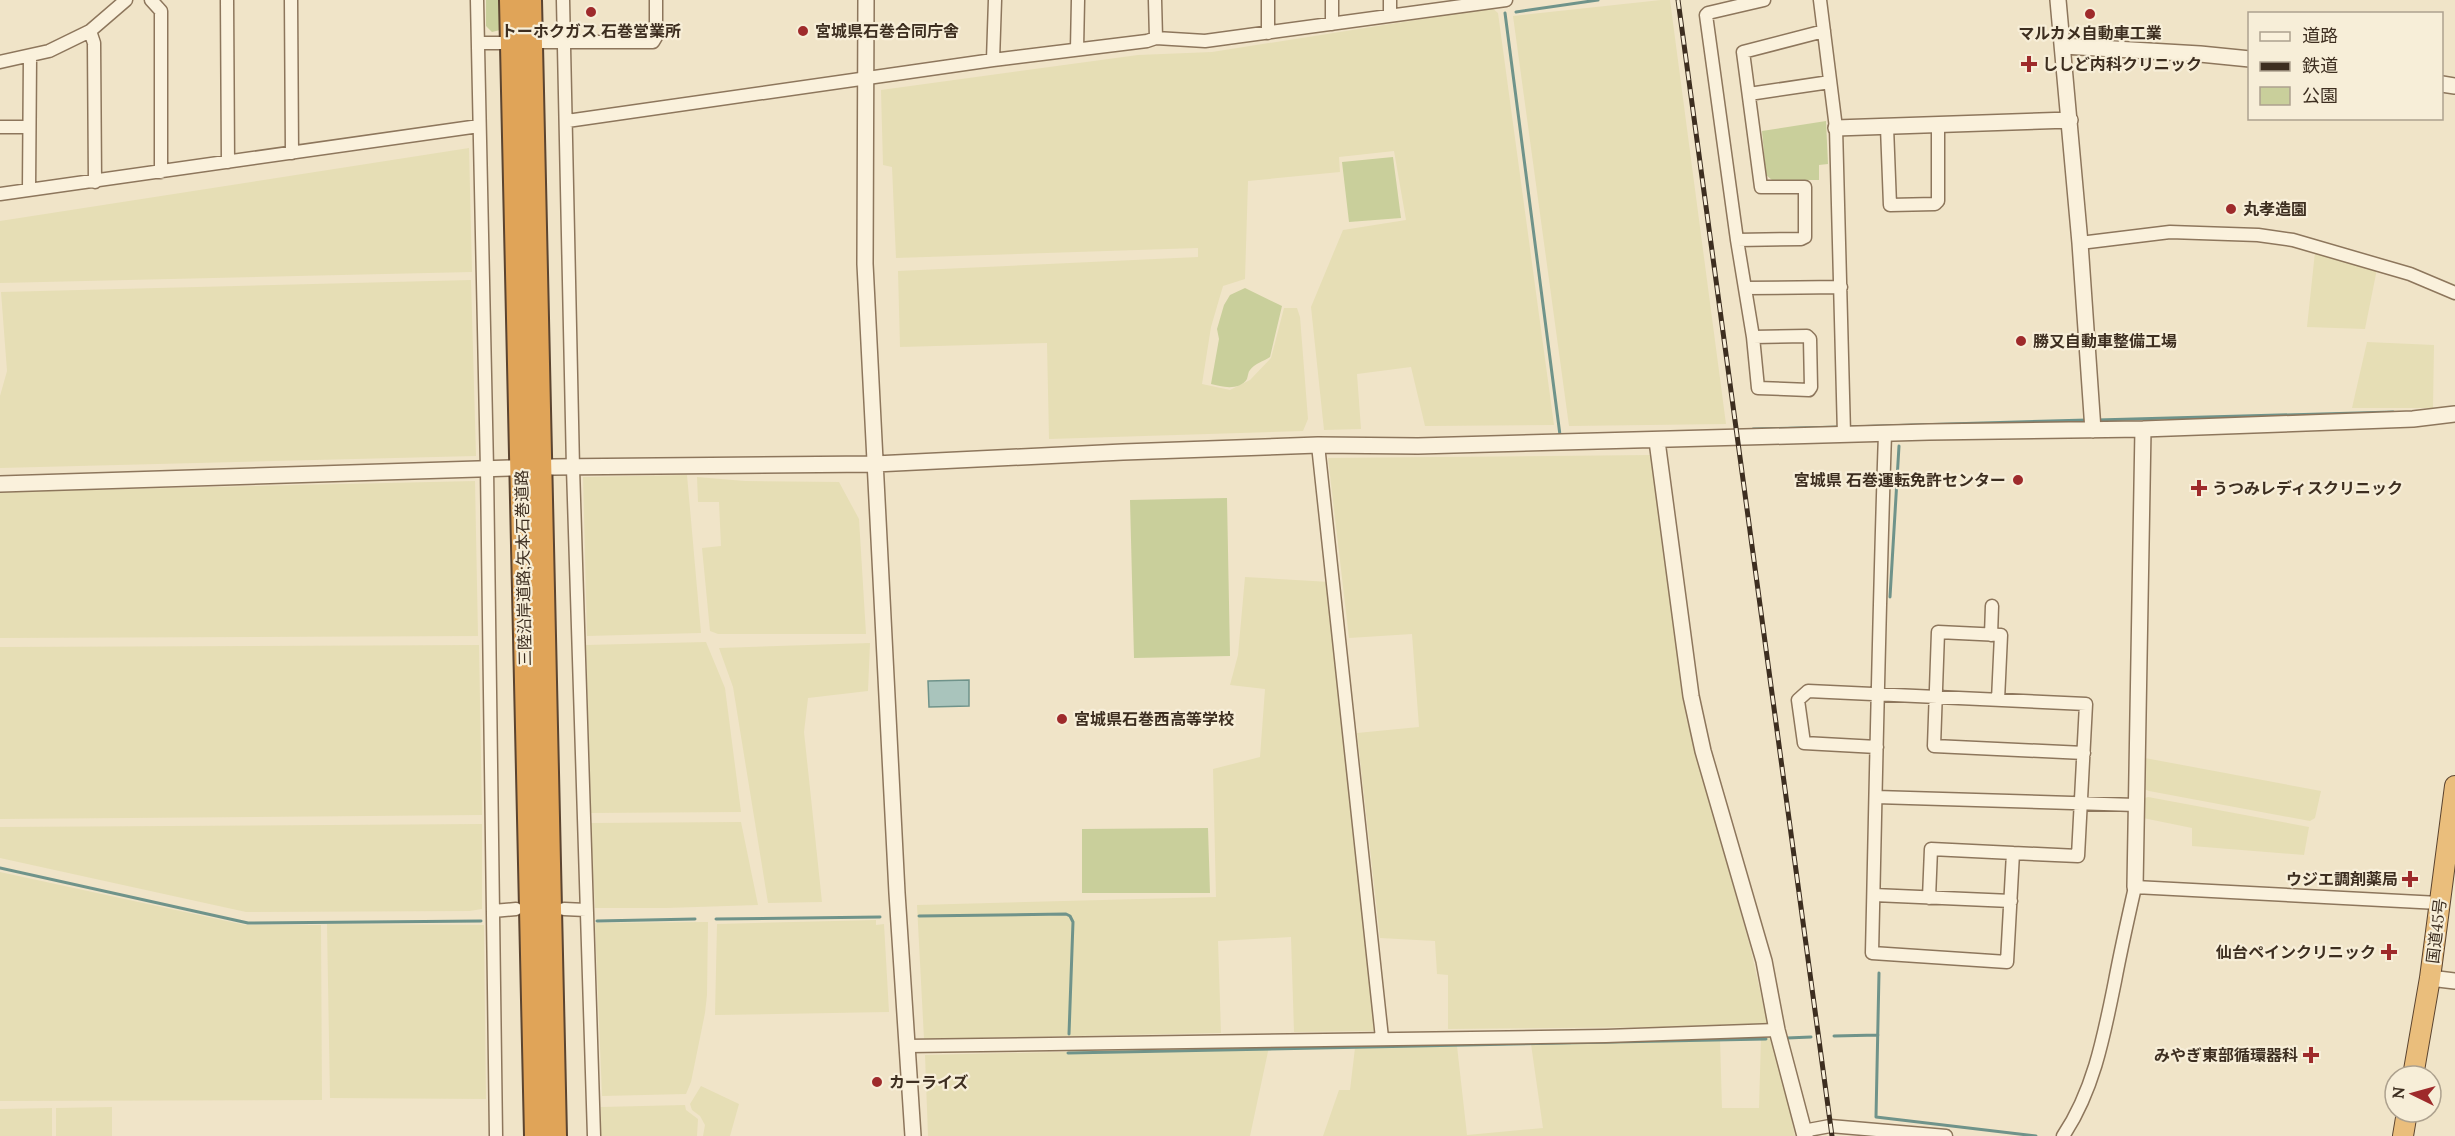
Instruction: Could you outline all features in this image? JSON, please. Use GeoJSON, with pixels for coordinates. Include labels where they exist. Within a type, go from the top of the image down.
{"type":"FeatureCollection","features":[{"type":"Feature","properties":{"kind":"highway","name":"三陸沿岸道路;矢本石巻道路"},"geometry":{"type":"LineString","coordinates":[[511,0],[536,1136]]}},
{"type":"Feature","properties":{"kind":"highway","name":"三陸沿岸道路;矢本石巻道路"},"geometry":{"type":"LineString","coordinates":[[530,0],[555,1136]]}},
{"type":"Feature","properties":{"kind":"highway","name":"国道45号"},"geometry":{"type":"LineString","coordinates":[[2415,1064],[2430,978],[2455,786]]}},
{"type":"Feature","properties":{"kind":"street"},"geometry":{"type":"LineString","coordinates":[[0,62],[49,51],[90,31],[126,0]]}},
{"type":"Feature","properties":{"kind":"street"},"geometry":{"type":"LineString","coordinates":[[151,0],[161,11],[161,172]]}},
{"type":"Feature","properties":{"kind":"street"},"geometry":{"type":"LineString","coordinates":[[227,0],[228,162]]}},
{"type":"Feature","properties":{"kind":"street"},"geometry":{"type":"LineString","coordinates":[[291,0],[292,153]]}},
{"type":"Feature","properties":{"kind":"street"},"geometry":{"type":"LineString","coordinates":[[477,0],[487,469],[496,1136]]}},
{"type":"Feature","properties":{"kind":"street"},"geometry":{"type":"LineString","coordinates":[[563,0],[573,468],[594,1136]]}},
{"type":"Feature","properties":{"kind":"street"},"geometry":{"type":"LineString","coordinates":[[542,42],[653,42],[656,37],[656,0]]}},
{"type":"Feature","properties":{"kind":"street"},"geometry":{"type":"LineString","coordinates":[[866,0],[865,254],[913,1136]]}},
{"type":"Feature","properties":{"kind":"street"},"geometry":{"type":"LineString","coordinates":[[993,60],[995,0]]}},
{"type":"Feature","properties":{"kind":"street"},"geometry":{"type":"LineString","coordinates":[[1077,49],[1078,0]]}},
{"type":"Feature","properties":{"kind":"street"},"geometry":{"type":"LineString","coordinates":[[1155,0],[1156,38]]}},
{"type":"Feature","properties":{"kind":"street"},"geometry":{"type":"LineString","coordinates":[[1268,0],[1268,33]]}},
{"type":"Feature","properties":{"kind":"street"},"geometry":{"type":"LineString","coordinates":[[1332,0],[1332,24]]}},
{"type":"Feature","properties":{"kind":"street"},"geometry":{"type":"LineString","coordinates":[[1390,0],[1390,15]]}},
{"type":"Feature","properties":{"kind":"street"},"geometry":{"type":"LineString","coordinates":[[567,121],[1156,38],[1205,41],[1332,24],[1451,3],[1506,0]]}},
{"type":"Feature","properties":{"kind":"street"},"geometry":{"type":"LineString","coordinates":[[1753,337],[1807,336],[1810,339],[1811,387],[1809,390],[1758,388],[1753,337],[1737,240],[1706,15],[1764,0]]}},
{"type":"Feature","properties":{"kind":"street"},"geometry":{"type":"LineString","coordinates":[[1820,0],[1836,128],[1844,434]]}},
{"type":"Feature","properties":{"kind":"street"},"geometry":{"type":"LineString","coordinates":[[2058,0],[2070,120],[2092,430]]}},
{"type":"Feature","properties":{"kind":"street"},"geometry":{"type":"LineString","coordinates":[[90,31],[94,43],[95,182]]}},
{"type":"Feature","properties":{"kind":"street"},"geometry":{"type":"LineString","coordinates":[[1737,240],[1801,239],[1805,237],[1805,187],[1761,187],[1743,52],[1824,31]]}},
{"type":"Feature","properties":{"kind":"street"},"geometry":{"type":"LineString","coordinates":[[478,44],[501,43]]}},
{"type":"Feature","properties":{"kind":"street"},"geometry":{"type":"LineString","coordinates":[[2063,46],[2248,59]]}},
{"type":"Feature","properties":{"kind":"street"},"geometry":{"type":"LineString","coordinates":[[29,189],[30,57]]}},
{"type":"Feature","properties":{"kind":"street"},"geometry":{"type":"LineString","coordinates":[[1749,93],[1830,82]]}},
{"type":"Feature","properties":{"kind":"street"},"geometry":{"type":"LineString","coordinates":[[1836,128],[2070,120]]}},
{"type":"Feature","properties":{"kind":"street"},"geometry":{"type":"LineString","coordinates":[[1887,127],[1890,205],[1935,204],[1938,201],[1938,125]]}},
{"type":"Feature","properties":{"kind":"street"},"geometry":{"type":"LineString","coordinates":[[0,194],[479,126]]}},
{"type":"Feature","properties":{"kind":"street"},"geometry":{"type":"LineString","coordinates":[[0,127],[28,128]]}},
{"type":"Feature","properties":{"kind":"street"},"geometry":{"type":"LineString","coordinates":[[2079,243],[2169,232],[2293,240],[2410,274],[2455,293]]}},
{"type":"Feature","properties":{"kind":"street"},"geometry":{"type":"LineString","coordinates":[[1745,288],[1841,287]]}},
{"type":"Feature","properties":{"kind":"street"},"geometry":{"type":"LineString","coordinates":[[552,467],[875,464],[1123,452],[1318,446],[1418,446],[1844,434],[2143,429],[2413,419],[2455,414]]}},
{"type":"Feature","properties":{"kind":"street"},"geometry":{"type":"LineString","coordinates":[[2063,1136],[2078,1114],[2091,1081],[2110,1010],[2135,887],[2143,429]]}},
{"type":"Feature","properties":{"kind":"street"},"geometry":{"type":"LineString","coordinates":[[1885,434],[1872,953],[2007,962],[2013,853]]}},
{"type":"Feature","properties":{"kind":"street"},"geometry":{"type":"LineString","coordinates":[[1657,441],[1691,696],[1703,751],[1764,961],[1778,1030],[1804,1134],[1830,1126],[1946,1136]]}},
{"type":"Feature","properties":{"kind":"street"},"geometry":{"type":"LineString","coordinates":[[1318,446],[1382,1038]]}},
{"type":"Feature","properties":{"kind":"street"},"geometry":{"type":"LineString","coordinates":[[0,484],[511,468]]}},
{"type":"Feature","properties":{"kind":"street"},"geometry":{"type":"LineString","coordinates":[[1991,634],[1992,606]]}},
{"type":"Feature","properties":{"kind":"street"},"geometry":{"type":"LineString","coordinates":[[1998,700],[2001,635],[1938,633],[1934,746],[2084,753]]}},
{"type":"Feature","properties":{"kind":"street"},"geometry":{"type":"LineString","coordinates":[[1877,747],[1804,743],[1798,700],[1808,691],[2086,704],[2078,856],[1931,849],[1929,898]]}},
{"type":"Feature","properties":{"kind":"street"},"geometry":{"type":"LineString","coordinates":[[1876,797],[2136,805]]}},
{"type":"Feature","properties":{"kind":"street"},"geometry":{"type":"LineString","coordinates":[[2135,887],[2439,903]]}},
{"type":"Feature","properties":{"kind":"street"},"geometry":{"type":"LineString","coordinates":[[1874,895],[2011,901]]}},
{"type":"Feature","properties":{"kind":"street"},"geometry":{"type":"LineString","coordinates":[[493,911],[516,909]]}},
{"type":"Feature","properties":{"kind":"street"},"geometry":{"type":"LineString","coordinates":[[564,909],[586,910]]}},
{"type":"Feature","properties":{"kind":"street"},"geometry":{"type":"LineString","coordinates":[[2430,978],[2455,981]]}},
{"type":"Feature","properties":{"kind":"street"},"geometry":{"type":"LineString","coordinates":[[907,1046],[1606,1036],[1778,1030]]}},
{"type":"Feature","properties":{"kind":"shaded area"},"geometry":{"type":"Polygon","coordinates":[[[1670,0],[1726,424],[1569,426],[1513,16],[1670,0]]]}},
{"type":"Feature","properties":{"kind":"shaded area"},"geometry":{"type":"Polygon","coordinates":[[[1492,8],[1498,13],[1554,425],[1425,426],[1411,367],[1357,374],[1361,429],[1324,430],[1311,307],[1343,230],[1406,220],[1394,151],[1339,157],[1340,172],[1248,181],[1245,279],[1223,286],[1211,327],[1202,384],[1230,390],[1250,380],[1271,358],[1284,308],[1297,308],[1300,317],[1308,419],[1303,431],[1049,439],[1047,343],[900,347],[898,271],[1198,257],[1198,248],[896,258],[892,167],[883,165],[881,90],[1138,55],[1212,52],[1492,8]]]}},
{"type":"Feature","properties":{"kind":"shaded area"},"geometry":{"type":"Polygon","coordinates":[[[469,148],[472,272],[0,283],[0,221],[469,148]]]}},
{"type":"Feature","properties":{"kind":"shaded area"},"geometry":{"type":"Polygon","coordinates":[[[2315,252],[2377,269],[2365,329],[2307,327],[2315,252]]]}},
{"type":"Feature","properties":{"kind":"shaded area"},"geometry":{"type":"Polygon","coordinates":[[[471,280],[476,456],[0,468],[0,396],[7,371],[1,292],[471,280]]]}},
{"type":"Feature","properties":{"kind":"shaded area"},"geometry":{"type":"Polygon","coordinates":[[[2367,342],[2434,345],[2433,408],[2352,408],[2367,342]]]}},
{"type":"Feature","properties":{"kind":"shaded area"},"geometry":{"type":"Polygon","coordinates":[[[1651,455],[1686,717],[1750,946],[1768,1026],[1448,1029],[1448,975],[1437,974],[1435,941],[1380,938],[1357,733],[1419,727],[1412,634],[1349,638],[1328,458],[1651,455]]]}},
{"type":"Feature","properties":{"kind":"shaded area"},"geometry":{"type":"Polygon","coordinates":[[[687,475],[701,633],[587,636],[583,477],[687,475]]]}},
{"type":"Feature","properties":{"kind":"shaded area"},"geometry":{"type":"Polygon","coordinates":[[[697,477],[745,481],[839,482],[859,519],[866,634],[718,634],[710,631],[702,548],[721,546],[719,502],[698,502],[697,477]]]}},
{"type":"Feature","properties":{"kind":"shaded area"},"geometry":{"type":"Polygon","coordinates":[[[475,481],[478,636],[0,638],[0,492],[475,481]]]}},
{"type":"Feature","properties":{"kind":"shaded area"},"geometry":{"type":"Polygon","coordinates":[[[1245,577],[1330,582],[1377,1031],[1294,1032],[1291,937],[1218,941],[1221,1033],[924,1039],[917,905],[1216,897],[1213,769],[1260,757],[1265,689],[1230,685],[1238,655],[1245,577]]]}},
{"type":"Feature","properties":{"kind":"shaded area"},"geometry":{"type":"Polygon","coordinates":[[[706,642],[725,688],[741,812],[591,813],[586,645],[706,642]]]}},
{"type":"Feature","properties":{"kind":"shaded area"},"geometry":{"type":"Polygon","coordinates":[[[870,643],[868,691],[808,698],[804,732],[822,902],[768,903],[733,687],[719,648],[870,643]]]}},
{"type":"Feature","properties":{"kind":"shaded area"},"geometry":{"type":"Polygon","coordinates":[[[479,645],[482,815],[0,819],[0,647],[479,645]]]}},
{"type":"Feature","properties":{"kind":"shaded area"},"geometry":{"type":"Polygon","coordinates":[[[2145,758],[2321,791],[2315,818],[2310,821],[2149,791],[2144,789],[2145,758]]]}},
{"type":"Feature","properties":{"kind":"shaded area"},"geometry":{"type":"Polygon","coordinates":[[[2145,798],[2309,827],[2304,855],[2192,846],[2192,828],[2143,818],[2145,798]]]}},
{"type":"Feature","properties":{"kind":"shaded area"},"geometry":{"type":"Polygon","coordinates":[[[741,822],[758,905],[595,908],[590,823],[741,822]]]}},
{"type":"Feature","properties":{"kind":"shaded area"},"geometry":{"type":"Polygon","coordinates":[[[482,824],[482,909],[470,911],[246,912],[0,858],[0,827],[482,824]]]}},
{"type":"Feature","properties":{"kind":"shaded area"},"geometry":{"type":"Polygon","coordinates":[[[0,872],[245,925],[321,925],[322,1100],[0,1101],[0,872]]]}},
{"type":"Feature","properties":{"kind":"shaded area"},"geometry":{"type":"Polygon","coordinates":[[[876,920],[876,925],[884,924],[889,1012],[715,1015],[717,924],[876,920]]]}},
{"type":"Feature","properties":{"kind":"shaded area"},"geometry":{"type":"Polygon","coordinates":[[[708,922],[705,1013],[691,1082],[686,1094],[602,1096],[595,923],[708,922]]]}},
{"type":"Feature","properties":{"kind":"shaded area"},"geometry":{"type":"Polygon","coordinates":[[[327,924],[484,925],[486,1099],[330,1098],[327,924]]]}},
{"type":"Feature","properties":{"kind":"shaded area"},"geometry":{"type":"Polygon","coordinates":[[[1761,1038],[1775,1038],[1795,1136],[1323,1136],[1339,1090],[1350,1090],[1355,1048],[1457,1046],[1467,1135],[1543,1128],[1531,1044],[1720,1039],[1722,1108],[1759,1108],[1761,1038]]]}},
{"type":"Feature","properties":{"kind":"shaded area"},"geometry":{"type":"Polygon","coordinates":[[[1269,1047],[1250,1136],[928,1136],[925,1055],[1269,1047]]]}},
{"type":"Feature","properties":{"kind":"shaded area"},"geometry":{"type":"Polygon","coordinates":[[[701,1086],[739,1104],[730,1136],[703,1136],[705,1125],[700,1116],[692,1110],[690,1104],[701,1086]]]}},
{"type":"Feature","properties":{"kind":"shaded area"},"geometry":{"type":"Polygon","coordinates":[[[685,1105],[686,1110],[698,1119],[697,1136],[601,1136],[601,1107],[685,1105]]]}},
{"type":"Feature","properties":{"kind":"shaded area"},"geometry":{"type":"Polygon","coordinates":[[[112,1107],[112,1136],[56,1136],[56,1108],[112,1107]]]}},
{"type":"Feature","properties":{"kind":"shaded area"},"geometry":{"type":"Polygon","coordinates":[[[52,1108],[52,1136],[0,1136],[0,1109],[52,1108]]]}},
{"type":"Feature","properties":{"kind":"green space"},"geometry":{"type":"Polygon","coordinates":[[[486,0],[499,0],[500,30],[492,32],[486,26],[486,0]]]}},
{"type":"Feature","properties":{"kind":"green space"},"geometry":{"type":"Polygon","coordinates":[[[1826,121],[1828,164],[1819,165],[1819,180],[1772,180],[1766,175],[1762,131],[1826,121]]]}},
{"type":"Feature","properties":{"kind":"green space"},"geometry":{"type":"Polygon","coordinates":[[[1393,157],[1401,218],[1349,222],[1342,162],[1393,157]]]}},
{"type":"Feature","properties":{"kind":"green space"},"geometry":{"type":"Polygon","coordinates":[[[1245,288],[1282,306],[1270,357],[1252,368],[1247,379],[1240,385],[1230,387],[1211,384],[1219,339],[1217,329],[1224,305],[1230,295],[1245,288]]]}},
{"type":"Feature","properties":{"kind":"green space"},"geometry":{"type":"Polygon","coordinates":[[[1227,498],[1230,656],[1134,658],[1130,500],[1227,498]]]}},
{"type":"Feature","properties":{"kind":"green space"},"geometry":{"type":"Polygon","coordinates":[[[1208,828],[1210,893],[1082,893],[1082,829],[1208,828]]]}},
{"type":"Feature","properties":{"kind":"water"},"geometry":{"type":"Polygon","coordinates":[[[969,680],[969,706],[929,707],[928,681],[969,680]]]}},
{"type":"Feature","properties":{"kind":"waterway"},"geometry":{"type":"LineString","coordinates":[[1516,12],[1598,0]]}},
{"type":"Feature","properties":{"kind":"waterway"},"geometry":{"type":"LineString","coordinates":[[1505,13],[1560,435]]}},
{"type":"Feature","properties":{"kind":"waterway"},"geometry":{"type":"LineString","coordinates":[[2097,420],[2393,412]]}},
{"type":"Feature","properties":{"kind":"waterway"},"geometry":{"type":"LineString","coordinates":[[1848,427],[2087,420]]}},
{"type":"Feature","properties":{"kind":"waterway"},"geometry":{"type":"LineString","coordinates":[[1753,429],[1841,427]]}},
{"type":"Feature","properties":{"kind":"waterway"},"geometry":{"type":"LineString","coordinates":[[1890,597],[1899,446]]}},
{"type":"Feature","properties":{"kind":"waterway"},"geometry":{"type":"LineString","coordinates":[[0,868],[248,923],[481,921]]}},
{"type":"Feature","properties":{"kind":"waterway"},"geometry":{"type":"LineString","coordinates":[[919,916],[1066,914],[1070,916],[1073,922],[1069,1034]]}},
{"type":"Feature","properties":{"kind":"waterway"},"geometry":{"type":"LineString","coordinates":[[716,919],[880,917]]}},
{"type":"Feature","properties":{"kind":"waterway"},"geometry":{"type":"LineString","coordinates":[[597,921],[695,919]]}},
{"type":"Feature","properties":{"kind":"waterway"},"geometry":{"type":"LineString","coordinates":[[1879,973],[1876,1117],[2036,1136]]}},
{"type":"Feature","properties":{"kind":"waterway"},"geometry":{"type":"LineString","coordinates":[[1834,1036],[1878,1035]]}},
{"type":"Feature","properties":{"kind":"waterway"},"geometry":{"type":"LineString","coordinates":[[1787,1038],[1811,1037]]}},
{"type":"Feature","properties":{"kind":"waterway"},"geometry":{"type":"LineString","coordinates":[[1068,1053],[1766,1039]]}},
{"type":"Feature","properties":{"kind":"railway"},"geometry":{"type":"LineString","coordinates":[[1678,0],[1832,1136]]}},
{"type":"Feature","properties":{"kind":"place","name":"トーホクガス 石巻営業所"},"geometry":{"type":"Point","coordinates":[591,12]}},
{"type":"Feature","properties":{"kind":"place","name":"マルカメ自動車工業"},"geometry":{"type":"Point","coordinates":[2090,14]}},
{"type":"Feature","properties":{"kind":"place","name":"宮城県石巻合同庁舎"},"geometry":{"type":"Point","coordinates":[803,31]}},
{"type":"Feature","properties":{"kind":"place","name":"ししど内科クリニック"},"geometry":{"type":"Point","coordinates":[2029,64]}},
{"type":"Feature","properties":{"kind":"place","name":"丸孝造園"},"geometry":{"type":"Point","coordinates":[2231,209]}},
{"type":"Feature","properties":{"kind":"place","name":"勝又自動車整備工場"},"geometry":{"type":"Point","coordinates":[2021,341]}},
{"type":"Feature","properties":{"kind":"place","name":"宮城県 石巻運転免許センター"},"geometry":{"type":"Point","coordinates":[2018,480]}},
{"type":"Feature","properties":{"kind":"place","name":"うつみレディスクリニック"},"geometry":{"type":"Point","coordinates":[2199,488]}},
{"type":"Feature","properties":{"kind":"place","name":"宮城県石巻西高等学校"},"geometry":{"type":"Point","coordinates":[1062,719]}},
{"type":"Feature","properties":{"kind":"place","name":"ウジエ調剤薬局"},"geometry":{"type":"Point","coordinates":[2410,879]}},
{"type":"Feature","properties":{"kind":"place","name":"仙台ペインクリニック"},"geometry":{"type":"Point","coordinates":[2389,952]}},
{"type":"Feature","properties":{"kind":"place","name":"みやぎ東部循環器科"},"geometry":{"type":"Point","coordinates":[2311,1055]}},
{"type":"Feature","properties":{"kind":"place","name":"カーライズ"},"geometry":{"type":"Point","coordinates":[877,1082]}}]}
